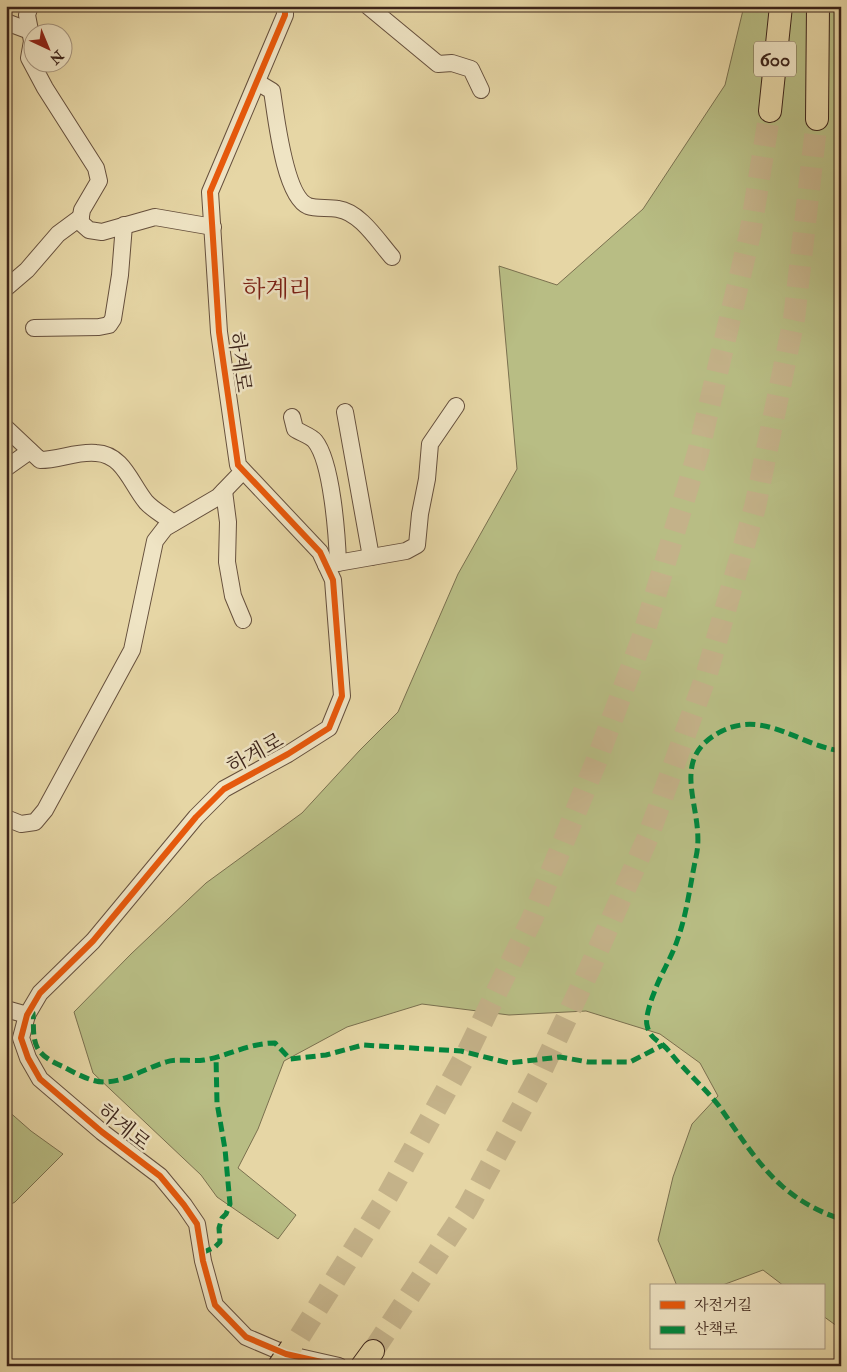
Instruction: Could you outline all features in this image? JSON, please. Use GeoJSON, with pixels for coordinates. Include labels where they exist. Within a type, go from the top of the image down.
{"type":"FeatureCollection","features":[{"type":"Feature","properties":{"kind":"highway","name":"600"},"geometry":{"type":"LineString","coordinates":[[770,111],[781,6]]}},
{"type":"Feature","properties":{"kind":"highway","name":"600"},"geometry":{"type":"LineString","coordinates":[[817,119],[818,6]]}},
{"type":"Feature","properties":{"kind":"street"},"geometry":{"type":"LineString","coordinates":[[28,22],[27,15],[30,6]]}},
{"type":"Feature","properties":{"kind":"street","name":"하계로"},"geometry":{"type":"LineString","coordinates":[[285,6],[285,15],[210,192],[219,332],[238,465],[332,564],[342,696],[329,728],[288,754],[224,788],[196,817],[92,941],[40,992],[27,1015],[21,1038],[28,1058],[40,1078],[102,1132],[160,1176],[193,1218],[197,1224],[203,1261],[215,1305],[246,1336],[286,1354],[339,1366]]}},
{"type":"Feature","properties":{"kind":"street"},"geometry":{"type":"LineString","coordinates":[[368,6],[438,64],[452,63],[471,69],[481,90]]}},
{"type":"Feature","properties":{"kind":"street"},"geometry":{"type":"LineString","coordinates":[[6,22],[22,28]]}},
{"type":"Feature","properties":{"kind":"street"},"geometry":{"type":"LineString","coordinates":[[36,72],[96,168],[99,181],[82,210],[80,222],[88,230],[102,232],[155,217],[213,227]]}},
{"type":"Feature","properties":{"kind":"street"},"geometry":{"type":"LineString","coordinates":[[257,82],[272,91],[285,169],[297,196],[307,206],[341,209],[361,220],[392,256]]}},
{"type":"Feature","properties":{"kind":"street"},"geometry":{"type":"LineString","coordinates":[[8,282],[27,270],[58,234],[81,217]]}},
{"type":"Feature","properties":{"kind":"street"},"geometry":{"type":"LineString","coordinates":[[34,328],[99,327],[109,325],[113,319],[120,275],[124,225]]}},
{"type":"Feature","properties":{"kind":"street"},"geometry":{"type":"LineString","coordinates":[[292,417],[295,429],[314,440],[322,452],[330,483],[337,535],[332,564],[406,551],[417,545],[430,444],[456,406]]}},
{"type":"Feature","properties":{"kind":"street"},"geometry":{"type":"LineString","coordinates":[[345,412],[372,557]]}},
{"type":"Feature","properties":{"kind":"street"},"geometry":{"type":"LineString","coordinates":[[6,428],[40,460],[78,453],[99,453],[111,457],[120,463],[148,504],[173,523]]}},
{"type":"Feature","properties":{"kind":"street"},"geometry":{"type":"LineString","coordinates":[[6,468],[30,451]]}},
{"type":"Feature","properties":{"kind":"street"},"geometry":{"type":"LineString","coordinates":[[6,818],[20,824],[35,822],[45,810],[132,650],[155,541],[165,528],[218,497],[243,471]]}},
{"type":"Feature","properties":{"kind":"street"},"geometry":{"type":"LineString","coordinates":[[224,491],[228,522],[227,562],[233,596],[243,620]]}},
{"type":"Feature","properties":{"kind":"street"},"geometry":{"type":"LineString","coordinates":[[6,1009],[27,1015]]}},
{"type":"Feature","properties":{"kind":"green space"},"geometry":{"type":"Polygon","coordinates":[[[744,6],[841,6],[841,1329],[824,1317],[824,1284],[781,1284],[763,1270],[725,1284],[676,1284],[658,1240],[673,1177],[692,1124],[718,1096],[700,1063],[660,1034],[586,1011],[509,1015],[422,1004],[347,1027],[284,1061],[258,1129],[238,1168],[296,1215],[278,1239],[217,1197],[201,1175],[93,1073],[74,1012],[131,954],[206,883],[302,813],[398,712],[458,574],[517,469],[499,266],[557,285],[643,209],[725,85],[744,6]]]}},
{"type":"Feature","properties":{"kind":"green space"},"geometry":{"type":"Polygon","coordinates":[[[6,1109],[31,1131],[63,1154],[15,1202],[6,1207],[6,1109]]]}},
{"type":"Feature","properties":{"kind":"tunnel"},"geometry":{"type":"LineString","coordinates":[[300,1336],[388,1195],[468,1051],[532,919],[598,757],[643,636],[698,453],[750,234],[770,111]]}},
{"type":"Feature","properties":{"kind":"tunnel"},"geometry":{"type":"LineString","coordinates":[[373,1351],[467,1209],[540,1074],[590,968],[648,837],[707,673],[755,507],[794,319],[817,119]]}},
{"type":"Feature","properties":{"kind":"marked path"},"geometry":{"type":"LineString","coordinates":[[841,751],[825,748],[782,731],[753,724],[722,731],[705,743],[695,756],[691,771],[691,787],[697,822],[696,857],[686,910],[675,948],[651,1000],[647,1022],[651,1035],[666,1047],[715,1101],[764,1168],[802,1201],[841,1219]]}},
{"type":"Feature","properties":{"kind":"marked path"},"geometry":{"type":"LineString","coordinates":[[30,1011],[33,1013],[35,1043],[45,1057],[83,1077],[104,1082],[120,1080],[170,1061],[204,1060],[247,1047],[275,1043],[290,1059],[326,1055],[363,1045],[461,1051],[509,1063],[560,1057],[588,1062],[630,1062],[663,1045]]}},
{"type":"Feature","properties":{"kind":"marked path"},"geometry":{"type":"LineString","coordinates":[[202,1253],[215,1247],[220,1242],[219,1228],[230,1204],[225,1149],[217,1103],[216,1056]]}},
{"type":"Feature","properties":{"kind":"cycle path"},"geometry":{"type":"LineString","coordinates":[[285,6],[285,15],[210,192],[219,332],[238,465],[320,552],[333,580],[342,696],[329,728],[288,754],[224,789],[196,817],[93,941],[40,993],[27,1015],[21,1038],[28,1058],[40,1079],[102,1132],[160,1176],[184,1205],[197,1224],[203,1261],[215,1305],[246,1337],[286,1354],[339,1366]]}},
{"type":"Feature","properties":{"kind":"district","name":"하계리"},"geometry":{"type":"Point","coordinates":[277,289]}}]}
